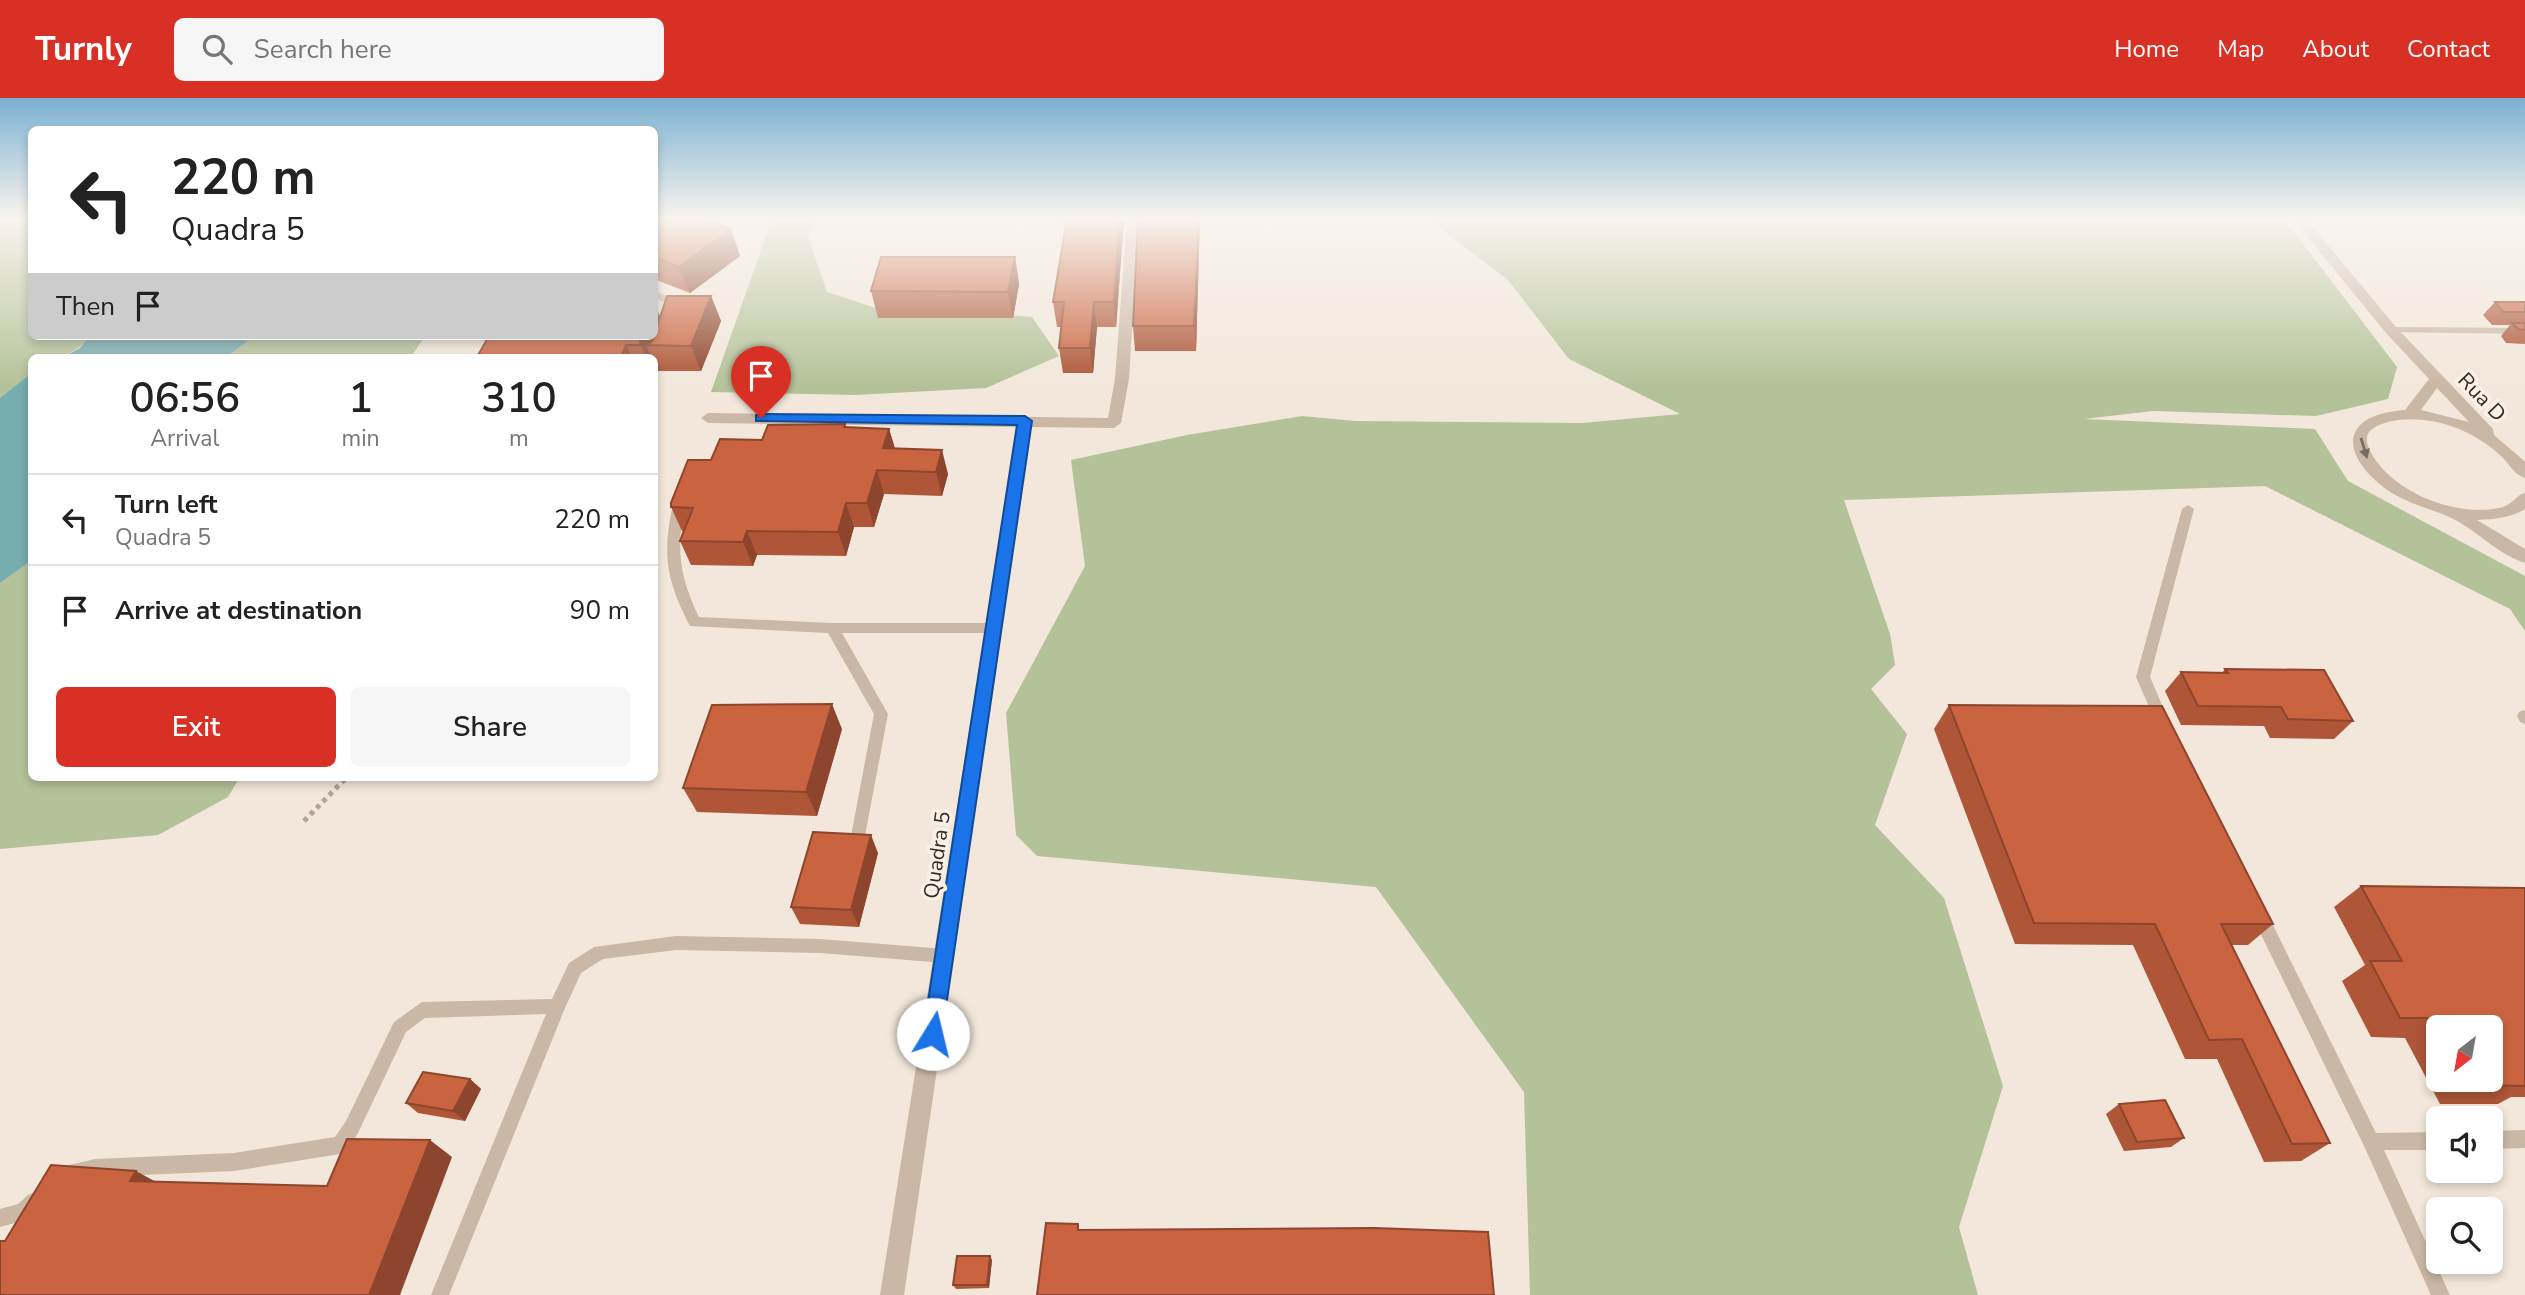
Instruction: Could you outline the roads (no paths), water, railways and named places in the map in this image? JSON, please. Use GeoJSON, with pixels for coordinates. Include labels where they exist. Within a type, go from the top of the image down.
{"type":"FeatureCollection","features":[{"type":"Feature","properties":{"kind":"street"},"geometry":{"type":"LineString","coordinates":[[708,418],[1114,424],[1122,379],[1129,275]]}},
{"type":"Feature","properties":{"kind":"street","name":"Rua D"},"geometry":{"type":"LineString","coordinates":[[2346,275],[2436,380],[2525,473]]}},
{"type":"Feature","properties":{"kind":"street","name":"Rua D"},"geometry":{"type":"LineString","coordinates":[[2410,413],[2436,380]]}},
{"type":"Feature","properties":{"kind":"street"},"geometry":{"type":"LineString","coordinates":[[2498,444],[2450,421],[2410,413],[2386,415],[2369,422],[2360,434],[2362,450],[2373,468],[2393,485],[2420,500],[2450,510],[2480,515],[2505,513],[2522,504],[2525,498]]}},
{"type":"Feature","properties":{"kind":"street","name":"Quadra 5"},"geometry":{"type":"LineString","coordinates":[[892,1295],[1025,421]]}},
{"type":"Feature","properties":{"kind":"street"},"geometry":{"type":"LineString","coordinates":[[2450,510],[2525,557]]}},
{"type":"Feature","properties":{"kind":"lane"},"geometry":{"type":"LineString","coordinates":[[658,295],[672,300],[667,328]]}},
{"type":"Feature","properties":{"kind":"lane"},"geometry":{"type":"LineString","coordinates":[[2392,330],[2525,331]]}},
{"type":"Feature","properties":{"kind":"lane"},"geometry":{"type":"LineString","coordinates":[[684,487],[671,540],[675,582],[695,622],[832,628],[993,628]]}},
{"type":"Feature","properties":{"kind":"lane"},"geometry":{"type":"LineString","coordinates":[[2170,738],[2143,677],[2188,509]]}},
{"type":"Feature","properties":{"kind":"lane"},"geometry":{"type":"LineString","coordinates":[[832,628],[881,715],[859,836]]}},
{"type":"Feature","properties":{"kind":"lane"},"geometry":{"type":"LineString","coordinates":[[2251,898],[2371,1142],[2441,1295]]}},
{"type":"Feature","properties":{"kind":"lane"},"geometry":{"type":"LineString","coordinates":[[440,1295],[557,1006],[575,968],[600,952],[676,943],[820,946],[945,956]]}},
{"type":"Feature","properties":{"kind":"lane"},"geometry":{"type":"LineString","coordinates":[[63,1174],[95,1168],[234,1162],[340,1145],[352,1127],[400,1027],[422,1010],[557,1006]]}},
{"type":"Feature","properties":{"kind":"lane"},"geometry":{"type":"LineString","coordinates":[[2503,1139],[2525,1139]]}},
{"type":"Feature","properties":{"kind":"lane"},"geometry":{"type":"LineString","coordinates":[[2371,1142],[2426,1140]]}},
{"type":"Feature","properties":{"kind":"lane"},"geometry":{"type":"LineString","coordinates":[[0,1218],[23,1212],[43,1193]]}},
{"type":"Feature","properties":{"kind":"water"},"geometry":{"type":"Polygon","coordinates":[[[86,340],[249,340],[230,354],[69,354],[80,348],[86,340]]]}},
{"type":"Feature","properties":{"kind":"water"},"geometry":{"type":"Polygon","coordinates":[[[28,375],[28,563],[0,583],[0,398],[28,375]]]}}]}
